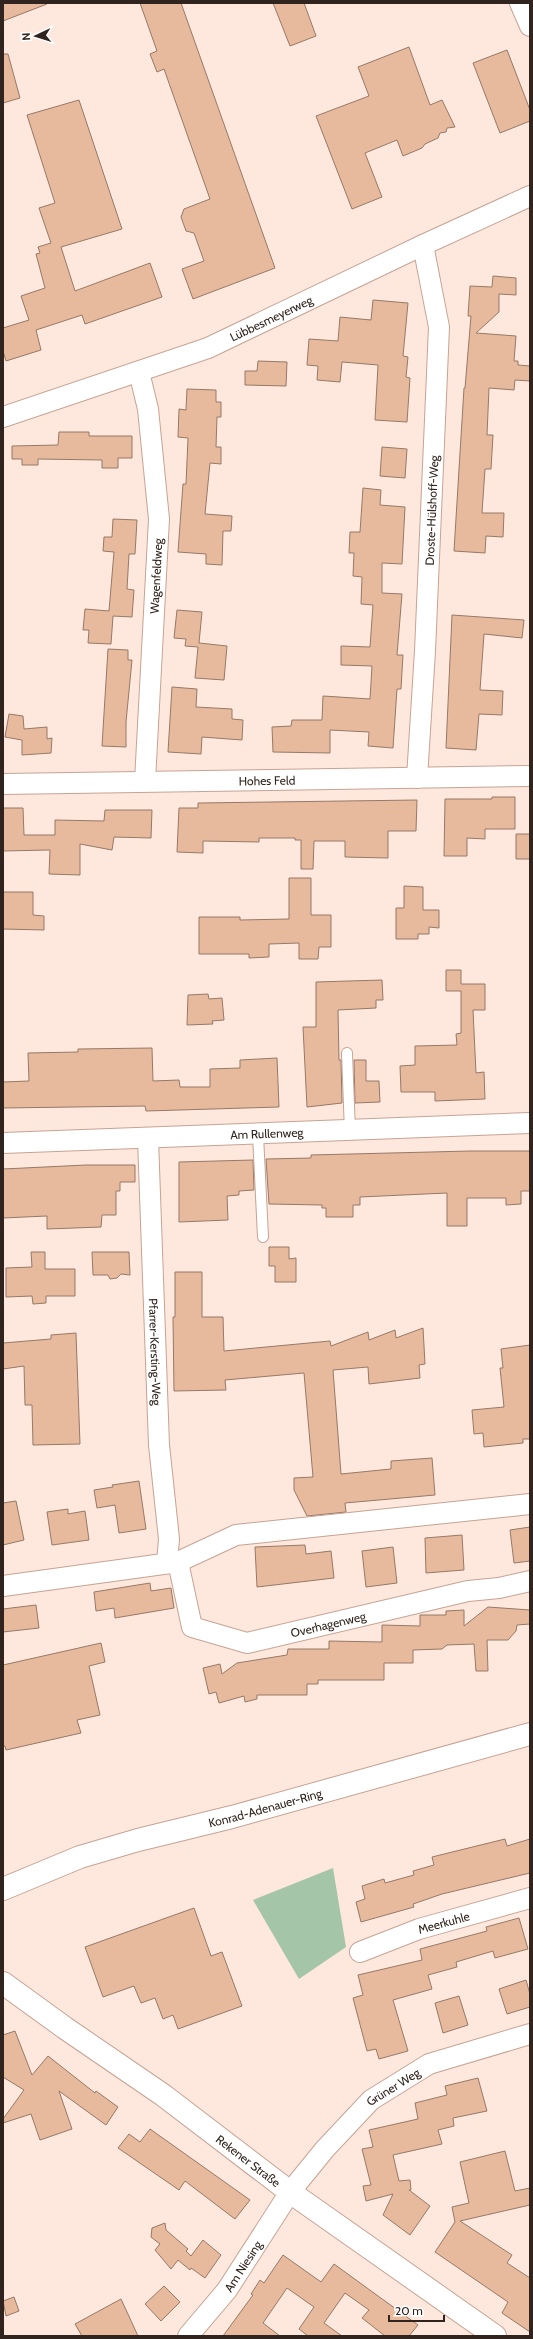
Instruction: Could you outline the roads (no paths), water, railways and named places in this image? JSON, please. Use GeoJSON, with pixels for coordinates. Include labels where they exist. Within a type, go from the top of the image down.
{"type":"FeatureCollection","features":[{"type":"Feature","properties":{"kind":"street"},"geometry":{"type":"LineString","coordinates":[[520,3],[530,26]]}},
{"type":"Feature","properties":{"kind":"street","name":"Lübbesmeyerweg"},"geometry":{"type":"LineString","coordinates":[[3,418],[208,348],[423,245],[530,196]]}},
{"type":"Feature","properties":{"kind":"street","name":"Droste-Hülshoff-Weg"},"geometry":{"type":"LineString","coordinates":[[417,778],[425,651],[439,327],[423,245]]}},
{"type":"Feature","properties":{"kind":"street","name":"Wagenfeldweg"},"geometry":{"type":"LineString","coordinates":[[139,372],[148,409],[159,518],[145,781]]}},
{"type":"Feature","properties":{"kind":"street","name":"Hohes Feld"},"geometry":{"type":"LineString","coordinates":[[3,784],[530,776]]}},
{"type":"Feature","properties":{"kind":"street","name":"Am Rullenweg"},"geometry":{"type":"LineString","coordinates":[[3,1143],[350,1132],[530,1123]]}},
{"type":"Feature","properties":{"kind":"street","name":"Pfarrer-Kersting-Weg"},"geometry":{"type":"LineString","coordinates":[[148,1139],[159,1445],[172,1562]]}},
{"type":"Feature","properties":{"kind":"street"},"geometry":{"type":"LineString","coordinates":[[3,1586],[172,1562],[236,1535],[530,1504]]}},
{"type":"Feature","properties":{"kind":"street","name":"Overhagenweg"},"geometry":{"type":"LineString","coordinates":[[172,1562],[192,1627],[247,1643],[468,1591],[499,1588],[530,1581]]}},
{"type":"Feature","properties":{"kind":"street","name":"Konrad-Adenauer-Ring"},"geometry":{"type":"LineString","coordinates":[[3,1889],[80,1857],[130,1842],[240,1815],[530,1734]]}},
{"type":"Feature","properties":{"kind":"street","name":"Meerkuhle"},"geometry":{"type":"LineString","coordinates":[[360,1952],[419,1929],[530,1898]]}},
{"type":"Feature","properties":{"kind":"street","name":"Rekener Straße"},"geometry":{"type":"LineString","coordinates":[[3,1983],[163,2096],[290,2192],[495,2336]]}},
{"type":"Feature","properties":{"kind":"street","name":"Grüner Weg"},"geometry":{"type":"LineString","coordinates":[[290,2192],[325,2149],[371,2100],[429,2064],[530,2034]]}},
{"type":"Feature","properties":{"kind":"street","name":"Am Niesing"},"geometry":{"type":"LineString","coordinates":[[188,2336],[227,2290],[290,2192]]}},
{"type":"Feature","properties":{"kind":"lane"},"geometry":{"type":"LineString","coordinates":[[347,1053],[350,1132]]}},
{"type":"Feature","properties":{"kind":"lane"},"geometry":{"type":"LineString","coordinates":[[258,1135],[263,1237]]}}]}
